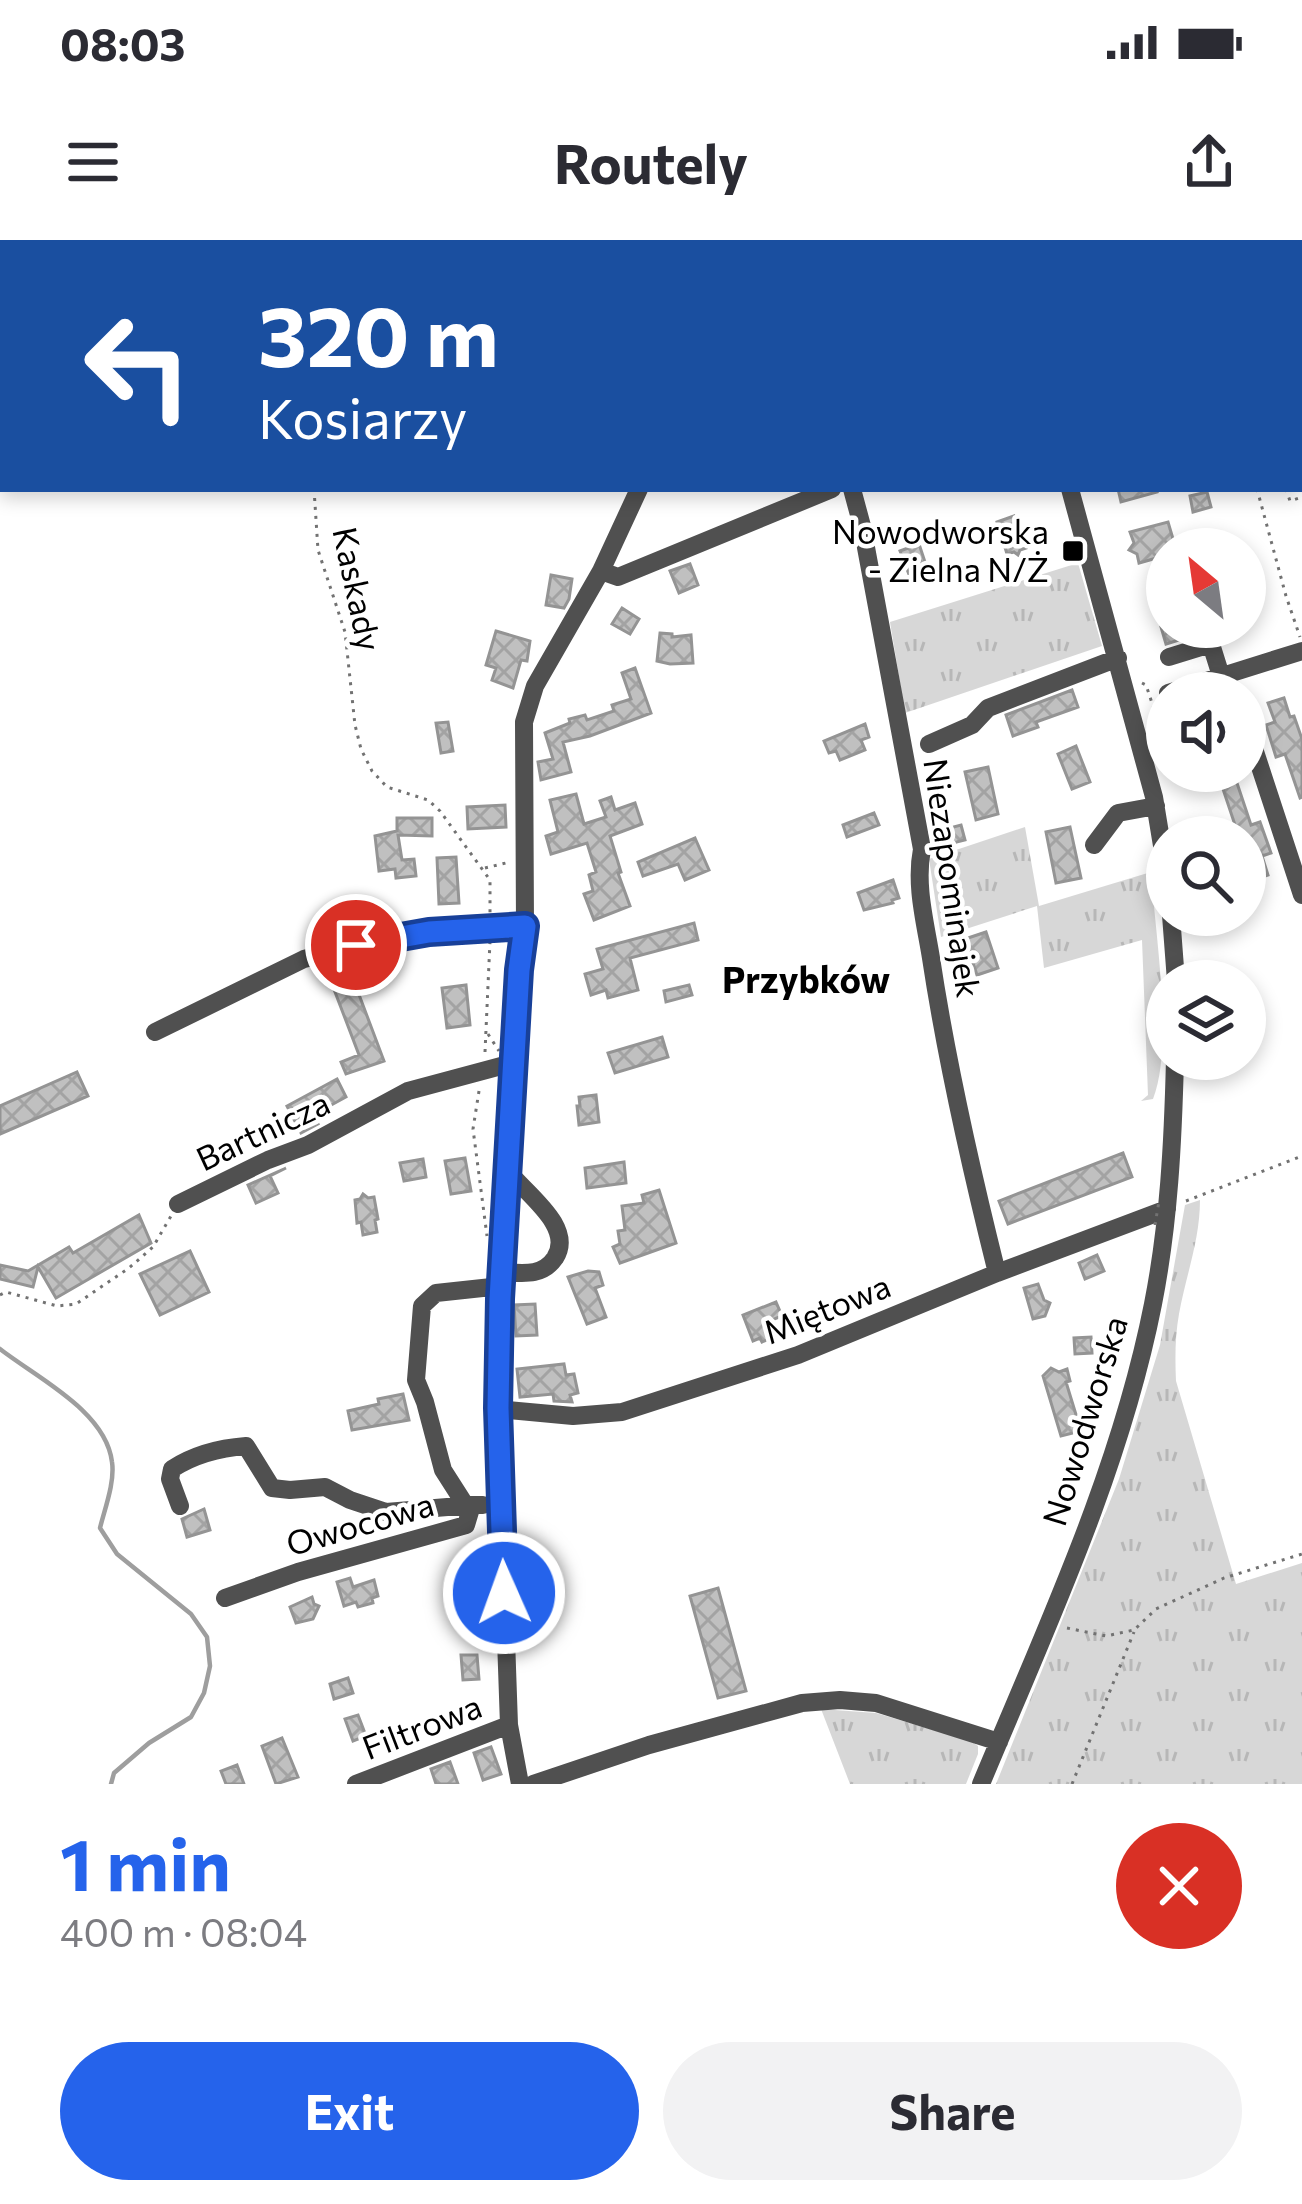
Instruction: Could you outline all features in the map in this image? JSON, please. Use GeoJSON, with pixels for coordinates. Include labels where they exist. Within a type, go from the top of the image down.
{"type":"FeatureCollection","features":[{"type":"Feature","properties":{"kind":"street"},"geometry":{"type":"LineString","coordinates":[[520,1784],[509,1725],[498,1408],[511,1062],[525,926],[524,722],[535,686],[602,572],[638,492]]}},
{"type":"Feature","properties":{"kind":"street"},"geometry":{"type":"LineString","coordinates":[[602,572],[618,577],[825,492]]}},
{"type":"Feature","properties":{"kind":"street","name":"Niezapominajek"},"geometry":{"type":"LineString","coordinates":[[853,492],[922,849],[917,872],[939,1011],[997,1274]]}},
{"type":"Feature","properties":{"kind":"street"},"geometry":{"type":"LineString","coordinates":[[1071,492],[1158,816]]}},
{"type":"Feature","properties":{"kind":"street"},"geometry":{"type":"LineString","coordinates":[[1169,657],[1211,644],[1225,672]]}},
{"type":"Feature","properties":{"kind":"street"},"geometry":{"type":"LineString","coordinates":[[1248,672],[1302,647]]}},
{"type":"Feature","properties":{"kind":"street"},"geometry":{"type":"LineString","coordinates":[[929,744],[972,725],[988,708],[1118,658]]}},
{"type":"Feature","properties":{"kind":"street"},"geometry":{"type":"LineString","coordinates":[[1131,705],[1146,700]]}},
{"type":"Feature","properties":{"kind":"street"},"geometry":{"type":"LineString","coordinates":[[1266,786],[1302,895]]}},
{"type":"Feature","properties":{"kind":"street"},"geometry":{"type":"LineString","coordinates":[[1094,844],[1118,813],[1156,806]]}},
{"type":"Feature","properties":{"kind":"street"},"geometry":{"type":"LineString","coordinates":[[154,1032],[304,959],[410,935],[525,926]]}},
{"type":"Feature","properties":{"kind":"street","name":"Bartnicza"},"geometry":{"type":"LineString","coordinates":[[178,1204],[308,1145],[409,1091],[511,1062]]}},
{"type":"Feature","properties":{"kind":"street","name":"Nowodworska"},"geometry":{"type":"LineString","coordinates":[[981,1784],[1098,1495],[1129,1398],[1153,1305],[1173,1080]]}},
{"type":"Feature","properties":{"kind":"street"},"geometry":{"type":"LineString","coordinates":[[469,1505],[443,1470],[416,1380],[422,1306],[436,1293],[534,1274],[550,1265],[559,1251],[561,1236],[551,1218],[508,1171]]}},
{"type":"Feature","properties":{"kind":"street","name":"Miętowa"},"geometry":{"type":"LineString","coordinates":[[498,1408],[573,1416],[622,1412],[798,1355],[1160,1212]]}},
{"type":"Feature","properties":{"kind":"street"},"geometry":{"type":"LineString","coordinates":[[180,1506],[170,1479],[172,1468],[220,1448],[246,1446],[272,1487],[325,1486],[386,1512],[469,1505]]}},
{"type":"Feature","properties":{"kind":"street","name":"Owocowa"},"geometry":{"type":"LineString","coordinates":[[225,1598],[298,1572],[466,1526],[469,1505],[500,1504]]}},
{"type":"Feature","properties":{"kind":"street"},"geometry":{"type":"LineString","coordinates":[[533,1784],[649,1745],[802,1703],[876,1703],[999,1742]]}},
{"type":"Feature","properties":{"kind":"street","name":"Filtrowa"},"geometry":{"type":"LineString","coordinates":[[356,1784],[509,1725]]}},
{"type":"Feature","properties":{"kind":"path","name":"Kaskady"},"geometry":{"type":"LineString","coordinates":[[314,492],[318,550],[345,632],[361,749],[387,787],[428,800],[440,811],[490,880],[484,1070],[473,1129],[486,1234]]}},
{"type":"Feature","properties":{"kind":"path"},"geometry":{"type":"LineString","coordinates":[[1258,492],[1302,647]]}},
{"type":"Feature","properties":{"kind":"path"},"geometry":{"type":"LineString","coordinates":[[483,869],[526,860]]}},
{"type":"Feature","properties":{"kind":"path"},"geometry":{"type":"LineString","coordinates":[[486,1031],[511,1062]]}},
{"type":"Feature","properties":{"kind":"path"},"geometry":{"type":"LineString","coordinates":[[1160,1212],[1302,1156]]}},
{"type":"Feature","properties":{"kind":"path","name":"Bartnicza"},"geometry":{"type":"LineString","coordinates":[[0,1295],[6,1292],[57,1306],[76,1304],[153,1247],[178,1204]]}},
{"type":"Feature","properties":{"kind":"path"},"geometry":{"type":"LineString","coordinates":[[1072,1784],[1134,1630],[1156,1609],[1224,1578],[1302,1554]]}},
{"type":"Feature","properties":{"kind":"path"},"geometry":{"type":"LineString","coordinates":[[1048,1623],[1106,1636],[1134,1630]]}},
{"type":"Feature","properties":{"kind":"green space"},"geometry":{"type":"Polygon","coordinates":[[[1078,563],[1102,646],[905,713],[890,622],[1078,563]]]}},
{"type":"Feature","properties":{"kind":"green space"},"geometry":{"type":"Polygon","coordinates":[[[1025,827],[1039,906],[1146,874],[1146,936],[1157,936],[1159,960],[1146,960],[1146,1043],[1142,940],[1044,968],[1037,906],[941,937],[929,859],[1025,827]]]}},
{"type":"Feature","properties":{"kind":"green space"},"geometry":{"type":"Polygon","coordinates":[[[1147,1080],[1158,1080],[1153,1099],[1141,1101],[1148,1095],[1147,1080]]]}},
{"type":"Feature","properties":{"kind":"green space"},"geometry":{"type":"Polygon","coordinates":[[[1200,1200],[1178,1322],[1176,1381],[1236,1584],[1302,1563],[1302,1784],[996,1784],[1119,1479],[1160,1345],[1185,1205],[1200,1200]]]}},
{"type":"Feature","properties":{"kind":"green space"},"geometry":{"type":"Polygon","coordinates":[[[821,1709],[876,1713],[971,1741],[978,1746],[978,1754],[966,1784],[850,1784],[821,1709]]]}},
{"type":"Feature","properties":{"kind":"building"},"geometry":{"type":"Polygon","coordinates":[[[1119,492],[1157,492],[1121,502],[1119,492]]]}},
{"type":"Feature","properties":{"kind":"building"},"geometry":{"type":"Polygon","coordinates":[[[1207,492],[1211,507],[1193,512],[1190,496],[1207,492]]]}},
{"type":"Feature","properties":{"kind":"building"},"geometry":{"type":"Polygon","coordinates":[[[1014,516],[1026,548],[1018,555],[1007,554],[997,522],[1014,516]]]}},
{"type":"Feature","properties":{"kind":"building"},"geometry":{"type":"Polygon","coordinates":[[[1168,522],[1170,528],[1146,528],[1146,561],[1139,563],[1137,554],[1129,550],[1134,543],[1130,532],[1168,522]]]}},
{"type":"Feature","properties":{"kind":"building"},"geometry":{"type":"Polygon","coordinates":[[[919,544],[928,571],[910,577],[900,551],[919,544]]]}},
{"type":"Feature","properties":{"kind":"building"},"geometry":{"type":"Polygon","coordinates":[[[690,564],[698,585],[679,593],[670,571],[690,564]]]}},
{"type":"Feature","properties":{"kind":"building"},"geometry":{"type":"Polygon","coordinates":[[[551,575],[572,579],[564,608],[546,605],[551,575]]]}},
{"type":"Feature","properties":{"kind":"building"},"geometry":{"type":"Polygon","coordinates":[[[622,608],[639,619],[630,634],[612,624],[622,608]]]}},
{"type":"Feature","properties":{"kind":"building"},"geometry":{"type":"Polygon","coordinates":[[[496,631],[530,641],[527,661],[521,660],[513,688],[492,680],[496,668],[486,665],[496,631]]]}},
{"type":"Feature","properties":{"kind":"building"},"geometry":{"type":"Polygon","coordinates":[[[660,633],[691,635],[693,663],[657,661],[660,633]]]}},
{"type":"Feature","properties":{"kind":"building"},"geometry":{"type":"Polygon","coordinates":[[[635,668],[651,713],[563,742],[571,772],[541,780],[538,762],[553,759],[545,733],[570,723],[569,719],[585,715],[587,720],[614,711],[612,705],[631,699],[622,673],[635,668]]]}},
{"type":"Feature","properties":{"kind":"building"},"geometry":{"type":"Polygon","coordinates":[[[1072,690],[1078,707],[1013,736],[1006,715],[1072,690]]]}},
{"type":"Feature","properties":{"kind":"building"},"geometry":{"type":"Polygon","coordinates":[[[1284,698],[1302,739],[1300,798],[1285,754],[1276,757],[1266,725],[1275,722],[1268,703],[1284,698]]]}},
{"type":"Feature","properties":{"kind":"building"},"geometry":{"type":"Polygon","coordinates":[[[448,722],[453,751],[441,753],[436,723],[448,722]]]}},
{"type":"Feature","properties":{"kind":"building"},"geometry":{"type":"Polygon","coordinates":[[[865,724],[869,737],[861,740],[865,750],[840,760],[836,751],[829,753],[824,741],[865,724]]]}},
{"type":"Feature","properties":{"kind":"building"},"geometry":{"type":"Polygon","coordinates":[[[1076,746],[1090,782],[1072,789],[1058,754],[1076,746]]]}},
{"type":"Feature","properties":{"kind":"building"},"geometry":{"type":"Polygon","coordinates":[[[988,767],[998,814],[976,820],[965,772],[988,767]]]}},
{"type":"Feature","properties":{"kind":"building"},"geometry":{"type":"Polygon","coordinates":[[[1224,792],[1240,792],[1248,816],[1232,816],[1224,792]]]}},
{"type":"Feature","properties":{"kind":"building"},"geometry":{"type":"Polygon","coordinates":[[[576,794],[584,824],[606,817],[600,801],[611,797],[615,810],[635,803],[642,824],[610,836],[630,906],[594,920],[584,894],[593,891],[589,875],[596,872],[587,843],[551,854],[546,836],[558,832],[550,800],[576,794]]]}},
{"type":"Feature","properties":{"kind":"building"},"geometry":{"type":"Polygon","coordinates":[[[505,805],[506,827],[468,829],[467,807],[505,805]]]}},
{"type":"Feature","properties":{"kind":"building"},"geometry":{"type":"Polygon","coordinates":[[[874,813],[879,825],[847,837],[843,825],[874,813]]]}},
{"type":"Feature","properties":{"kind":"building"},"geometry":{"type":"Polygon","coordinates":[[[397,818],[432,818],[432,836],[398,835],[402,860],[414,859],[416,876],[396,878],[395,869],[379,871],[375,836],[397,831],[397,818]]]}},
{"type":"Feature","properties":{"kind":"building"},"geometry":{"type":"Polygon","coordinates":[[[961,825],[965,840],[937,847],[934,832],[961,825]]]}},
{"type":"Feature","properties":{"kind":"building"},"geometry":{"type":"Polygon","coordinates":[[[1070,827],[1081,878],[1056,883],[1046,832],[1070,827]]]}},
{"type":"Feature","properties":{"kind":"building"},"geometry":{"type":"Polygon","coordinates":[[[695,838],[709,870],[685,880],[678,864],[643,876],[638,862],[695,838]]]}},
{"type":"Feature","properties":{"kind":"building"},"geometry":{"type":"Polygon","coordinates":[[[456,857],[459,903],[439,904],[437,858],[456,857]]]}},
{"type":"Feature","properties":{"kind":"building"},"geometry":{"type":"Polygon","coordinates":[[[893,880],[899,898],[864,910],[858,893],[893,880]]]}},
{"type":"Feature","properties":{"kind":"building"},"geometry":{"type":"Polygon","coordinates":[[[694,923],[698,940],[630,958],[638,990],[608,998],[606,990],[591,995],[585,974],[603,969],[597,949],[694,923]]]}},
{"type":"Feature","properties":{"kind":"building"},"geometry":{"type":"Polygon","coordinates":[[[986,932],[998,968],[977,975],[965,939],[986,932]]]}},
{"type":"Feature","properties":{"kind":"building"},"geometry":{"type":"Polygon","coordinates":[[[352,976],[384,1061],[346,1074],[341,1062],[359,1055],[332,984],[352,976]]]}},
{"type":"Feature","properties":{"kind":"building"},"geometry":{"type":"Polygon","coordinates":[[[466,985],[470,1025],[447,1028],[442,988],[466,985]]]}},
{"type":"Feature","properties":{"kind":"building"},"geometry":{"type":"Polygon","coordinates":[[[689,985],[692,995],[666,1002],[664,991],[689,985]]]}},
{"type":"Feature","properties":{"kind":"building"},"geometry":{"type":"Polygon","coordinates":[[[662,1037],[668,1057],[615,1073],[608,1053],[662,1037]]]}},
{"type":"Feature","properties":{"kind":"building"},"geometry":{"type":"Polygon","coordinates":[[[77,1072],[88,1096],[0,1134],[0,1106],[77,1072]]]}},
{"type":"Feature","properties":{"kind":"building"},"geometry":{"type":"Polygon","coordinates":[[[337,1079],[346,1097],[313,1115],[318,1124],[301,1133],[287,1106],[337,1079]]]}},
{"type":"Feature","properties":{"kind":"building"},"geometry":{"type":"Polygon","coordinates":[[[596,1095],[599,1122],[579,1125],[579,1097],[596,1095]]]}},
{"type":"Feature","properties":{"kind":"building"},"geometry":{"type":"Polygon","coordinates":[[[1123,1153],[1132,1177],[1008,1224],[999,1201],[1123,1153]]]}},
{"type":"Feature","properties":{"kind":"building"},"geometry":{"type":"Polygon","coordinates":[[[465,1158],[471,1191],[451,1194],[445,1161],[465,1158]]]}},
{"type":"Feature","properties":{"kind":"building"},"geometry":{"type":"Polygon","coordinates":[[[423,1159],[426,1177],[404,1181],[400,1163],[423,1159]]]}},
{"type":"Feature","properties":{"kind":"building"},"geometry":{"type":"Polygon","coordinates":[[[624,1162],[626,1183],[587,1188],[585,1168],[624,1162]]]}},
{"type":"Feature","properties":{"kind":"building"},"geometry":{"type":"Polygon","coordinates":[[[286,1168],[270,1176],[278,1193],[256,1203],[248,1185],[286,1168]]]}},
{"type":"Feature","properties":{"kind":"building"},"geometry":{"type":"Polygon","coordinates":[[[659,1190],[676,1243],[620,1263],[613,1247],[620,1244],[618,1231],[625,1230],[622,1206],[644,1203],[642,1195],[659,1190]]]}},
{"type":"Feature","properties":{"kind":"building"},"geometry":{"type":"Polygon","coordinates":[[[363,1194],[374,1197],[378,1219],[377,1232],[363,1235],[355,1200],[363,1194]]]}},
{"type":"Feature","properties":{"kind":"building"},"geometry":{"type":"Polygon","coordinates":[[[139,1215],[151,1243],[56,1298],[38,1267],[33,1287],[0,1279],[0,1265],[28,1271],[69,1247],[73,1253],[139,1215]]]}},
{"type":"Feature","properties":{"kind":"building"},"geometry":{"type":"Polygon","coordinates":[[[190,1251],[209,1292],[160,1315],[140,1274],[190,1251]]]}},
{"type":"Feature","properties":{"kind":"building"},"geometry":{"type":"Polygon","coordinates":[[[1097,1255],[1104,1271],[1085,1279],[1079,1263],[1097,1255]]]}},
{"type":"Feature","properties":{"kind":"building"},"geometry":{"type":"Polygon","coordinates":[[[599,1272],[603,1285],[595,1288],[606,1317],[587,1324],[568,1277],[599,1272]]]}},
{"type":"Feature","properties":{"kind":"building"},"geometry":{"type":"Polygon","coordinates":[[[1038,1284],[1050,1303],[1045,1316],[1033,1319],[1024,1288],[1038,1284]]]}},
{"type":"Feature","properties":{"kind":"building"},"geometry":{"type":"Polygon","coordinates":[[[776,1302],[782,1316],[769,1321],[775,1337],[753,1341],[743,1315],[776,1302]]]}},
{"type":"Feature","properties":{"kind":"building"},"geometry":{"type":"Polygon","coordinates":[[[535,1304],[537,1335],[516,1336],[514,1305],[535,1304]]]}},
{"type":"Feature","properties":{"kind":"building"},"geometry":{"type":"Polygon","coordinates":[[[1091,1337],[1092,1353],[1075,1354],[1074,1338],[1091,1337]]]}},
{"type":"Feature","properties":{"kind":"building"},"geometry":{"type":"Polygon","coordinates":[[[564,1364],[566,1375],[574,1374],[578,1393],[570,1395],[572,1402],[554,1401],[553,1394],[520,1397],[517,1369],[564,1364]]]}},
{"type":"Feature","properties":{"kind":"building"},"geometry":{"type":"Polygon","coordinates":[[[1051,1368],[1067,1369],[1070,1381],[1066,1382],[1081,1431],[1061,1436],[1043,1376],[1051,1368]]]}},
{"type":"Feature","properties":{"kind":"building"},"geometry":{"type":"Polygon","coordinates":[[[403,1394],[409,1420],[352,1430],[348,1411],[403,1394]]]}},
{"type":"Feature","properties":{"kind":"building"},"geometry":{"type":"Polygon","coordinates":[[[204,1509],[210,1530],[187,1537],[182,1519],[204,1509]]]}},
{"type":"Feature","properties":{"kind":"building"},"geometry":{"type":"Polygon","coordinates":[[[350,1578],[353,1587],[374,1580],[378,1596],[372,1598],[373,1603],[344,1606],[337,1582],[350,1578]]]}},
{"type":"Feature","properties":{"kind":"building"},"geometry":{"type":"Polygon","coordinates":[[[718,1588],[746,1691],[718,1698],[690,1596],[718,1588]]]}},
{"type":"Feature","properties":{"kind":"building"},"geometry":{"type":"Polygon","coordinates":[[[312,1597],[319,1606],[313,1619],[296,1623],[290,1607],[312,1597]]]}},
{"type":"Feature","properties":{"kind":"building"},"geometry":{"type":"Polygon","coordinates":[[[476,1607],[477,1624],[460,1625],[459,1608],[476,1607]]]}},
{"type":"Feature","properties":{"kind":"building"},"geometry":{"type":"Polygon","coordinates":[[[461,1655],[477,1655],[479,1679],[463,1680],[461,1655]]]}},
{"type":"Feature","properties":{"kind":"building"},"geometry":{"type":"Polygon","coordinates":[[[348,1678],[353,1693],[334,1699],[330,1684],[348,1678]]]}},
{"type":"Feature","properties":{"kind":"building"},"geometry":{"type":"Polygon","coordinates":[[[358,1715],[366,1736],[353,1741],[345,1719],[358,1715]]]}},
{"type":"Feature","properties":{"kind":"building"},"geometry":{"type":"Polygon","coordinates":[[[282,1738],[298,1777],[276,1784],[262,1746],[282,1738]]]}},
{"type":"Feature","properties":{"kind":"building"},"geometry":{"type":"Polygon","coordinates":[[[491,1747],[501,1774],[483,1780],[474,1753],[491,1747]]]}},
{"type":"Feature","properties":{"kind":"building"},"geometry":{"type":"Polygon","coordinates":[[[450,1762],[458,1784],[436,1784],[431,1769],[450,1762]]]}},
{"type":"Feature","properties":{"kind":"building"},"geometry":{"type":"Polygon","coordinates":[[[237,1765],[244,1784],[226,1784],[221,1771],[237,1765]]]}},
{"type":"Feature","properties":{"kind":"waterway"},"geometry":{"type":"LineString","coordinates":[[0,1349],[68,1397],[97,1427],[113,1470],[100,1528],[117,1554],[191,1614],[207,1637],[210,1666],[204,1693],[191,1717],[149,1743],[114,1773],[111,1784]]}},
{"type":"Feature","properties":{"kind":"place","name":"Nowodworska - Zielna N/Ż"},"geometry":{"type":"Point","coordinates":[1073,551]}},
{"type":"Feature","properties":{"kind":"district","name":"Przybków"},"geometry":{"type":"Point","coordinates":[806,980]}},
{"type":"Feature","properties":{"kind":"route"},"geometry":{"type":"LineString","coordinates":[[356,945],[429,932],[525,926],[500,1299],[504,1593]]}}]}
